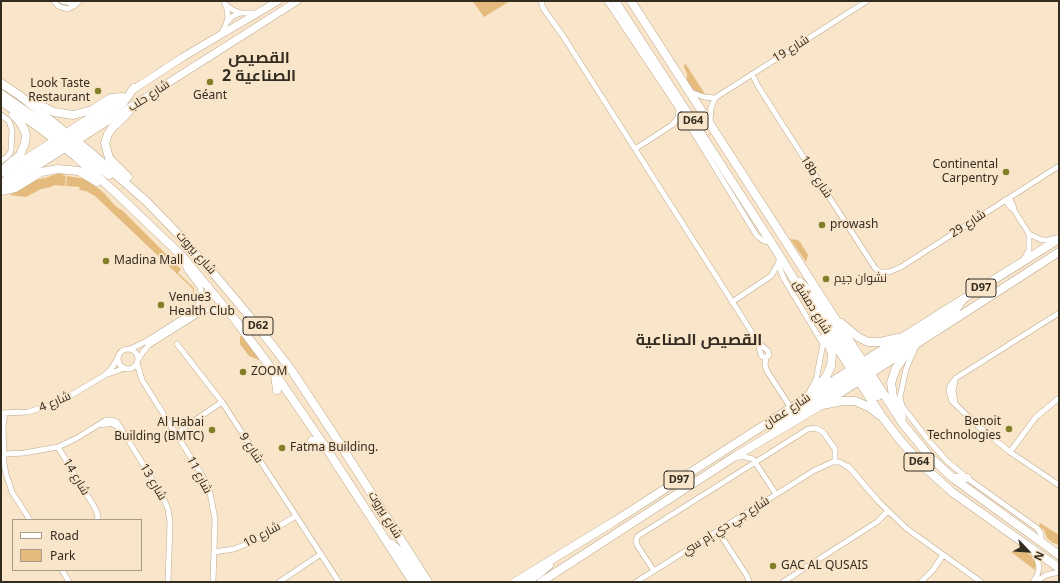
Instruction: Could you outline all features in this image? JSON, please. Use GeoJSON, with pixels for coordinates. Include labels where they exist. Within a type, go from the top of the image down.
{"type":"FeatureCollection","features":[{"type":"Feature","properties":{"kind":"main road","name":"شارع دمشق"},"geometry":{"type":"LineString","coordinates":[[615,1],[771,242],[789,277],[823,326],[918,443],[934,460],[954,478],[1059,555]]}},
{"type":"Feature","properties":{"kind":"main road","name":"شارع دمشق"},"geometry":{"type":"LineString","coordinates":[[631,1],[837,321],[883,418],[908,450],[941,483],[988,519],[1059,568]]}},
{"type":"Feature","properties":{"kind":"main road","name":"شارع بيروت"},"geometry":{"type":"LineString","coordinates":[[1,83],[19,95],[183,258],[231,315],[274,372],[326,448],[413,582]]}},
{"type":"Feature","properties":{"kind":"main road"},"geometry":{"type":"LineString","coordinates":[[1,186],[8,178],[123,103],[134,88]]}},
{"type":"Feature","properties":{"kind":"main road"},"geometry":{"type":"LineString","coordinates":[[1,94],[66,141]]}},
{"type":"Feature","properties":{"kind":"main road"},"geometry":{"type":"LineString","coordinates":[[19,95],[49,110],[68,115],[88,112],[111,98],[122,97]]}},
{"type":"Feature","properties":{"kind":"main road","name":"شارع بيروت"},"geometry":{"type":"LineString","coordinates":[[1,101],[66,141],[146,201],[182,237],[255,323],[280,355],[322,416],[428,582]]}},
{"type":"Feature","properties":{"kind":"main road"},"geometry":{"type":"LineString","coordinates":[[1,106],[17,118],[22,124],[25,131],[26,140],[20,155],[1,171]]}},
{"type":"Feature","properties":{"kind":"main road"},"geometry":{"type":"LineString","coordinates":[[132,107],[112,128],[106,140],[106,149],[112,162],[139,189],[146,201]]}},
{"type":"Feature","properties":{"kind":"main road"},"geometry":{"type":"LineString","coordinates":[[1,190],[14,188],[45,171],[65,168],[84,174],[117,194]]}},
{"type":"Feature","properties":{"kind":"main road","name":"شارع عمان"},"geometry":{"type":"LineString","coordinates":[[541,582],[734,457],[820,406],[903,337],[1059,238]]}},
{"type":"Feature","properties":{"kind":"main road","name":"شارع عمان"},"geometry":{"type":"LineString","coordinates":[[515,582],[615,521],[812,394],[914,346],[1059,252]]}},
{"type":"Feature","properties":{"kind":"main road"},"geometry":{"type":"LineString","coordinates":[[789,277],[802,284],[811,293],[902,431],[918,443]]}},
{"type":"Feature","properties":{"kind":"main road"},"geometry":{"type":"LineString","coordinates":[[764,439],[784,420],[955,311],[963,299]]}},
{"type":"Feature","properties":{"kind":"main road"},"geometry":{"type":"LineString","coordinates":[[837,321],[858,337],[868,342],[880,342],[903,337]]}},
{"type":"Feature","properties":{"kind":"main road"},"geometry":{"type":"LineString","coordinates":[[812,394],[816,387],[826,377],[831,366],[832,353],[823,326]]}},
{"type":"Feature","properties":{"kind":"main road"},"geometry":{"type":"LineString","coordinates":[[903,424],[900,410],[893,396],[891,383],[896,368],[914,346]]}},
{"type":"Feature","properties":{"kind":"main road"},"geometry":{"type":"LineString","coordinates":[[274,372],[277,390]]}},
{"type":"Feature","properties":{"kind":"main road"},"geometry":{"type":"LineString","coordinates":[[820,406],[844,401],[855,401],[869,408],[883,418]]}},
{"type":"Feature","properties":{"kind":"main road"},"geometry":{"type":"LineString","coordinates":[[312,441],[326,448]]}},
{"type":"Feature","properties":{"kind":"main road"},"geometry":{"type":"LineString","coordinates":[[954,478],[967,478]]}},
{"type":"Feature","properties":{"kind":"main road"},"geometry":{"type":"LineString","coordinates":[[386,541],[400,552],[420,582]]}},
{"type":"Feature","properties":{"kind":"main road"},"geometry":{"type":"LineString","coordinates":[[527,582],[547,568],[556,557]]}},
{"type":"Feature","properties":{"kind":"main road"},"geometry":{"type":"LineString","coordinates":[[407,573],[408,582]]}},
{"type":"Feature","properties":{"kind":"street"},"geometry":{"type":"LineString","coordinates":[[54,1],[58,6],[63,8],[67,8],[77,3]]}},
{"type":"Feature","properties":{"kind":"street"},"geometry":{"type":"LineString","coordinates":[[62,1],[77,3]]}},
{"type":"Feature","properties":{"kind":"street","name":"شارع حلب"},"geometry":{"type":"LineString","coordinates":[[1,174],[132,107],[297,1]]}},
{"type":"Feature","properties":{"kind":"street"},"geometry":{"type":"LineString","coordinates":[[541,1],[542,6],[732,302],[758,342],[769,352],[765,365],[767,371],[791,408]]}},
{"type":"Feature","properties":{"kind":"street"},"geometry":{"type":"LineString","coordinates":[[544,1],[546,11]]}},
{"type":"Feature","properties":{"kind":"street"},"geometry":{"type":"LineString","coordinates":[[607,1],[679,109],[757,236],[764,241],[771,242]]}},
{"type":"Feature","properties":{"kind":"street","name":"شارع 19"},"geometry":{"type":"LineString","coordinates":[[715,98],[867,1]]}},
{"type":"Feature","properties":{"kind":"street"},"geometry":{"type":"LineString","coordinates":[[263,22],[258,20],[258,16],[276,2]]}},
{"type":"Feature","properties":{"kind":"street","name":"شارع حلب"},"geometry":{"type":"LineString","coordinates":[[1,190],[134,88],[276,2]]}},
{"type":"Feature","properties":{"kind":"street"},"geometry":{"type":"LineString","coordinates":[[225,3],[233,10],[241,13],[256,13]]}},
{"type":"Feature","properties":{"kind":"street"},"geometry":{"type":"LineString","coordinates":[[225,3],[228,13],[227,22]]}},
{"type":"Feature","properties":{"kind":"street"},"geometry":{"type":"LineString","coordinates":[[220,35],[227,22],[233,16],[241,13]]}},
{"type":"Feature","properties":{"kind":"street","name":"18b شارع"},"geometry":{"type":"LineString","coordinates":[[751,75],[875,268]]}},
{"type":"Feature","properties":{"kind":"street"},"geometry":{"type":"LineString","coordinates":[[690,91],[704,97],[715,98],[710,113],[710,124]]}},
{"type":"Feature","properties":{"kind":"street"},"geometry":{"type":"LineString","coordinates":[[635,149],[672,124],[678,118],[679,109]]}},
{"type":"Feature","properties":{"kind":"street"},"geometry":{"type":"LineString","coordinates":[[1,115],[9,121],[12,130],[10,152],[8,156],[1,161]]}},
{"type":"Feature","properties":{"kind":"street"},"geometry":{"type":"LineString","coordinates":[[672,124],[683,124],[689,126]]}},
{"type":"Feature","properties":{"kind":"street","name":"شارع 29"},"geometry":{"type":"LineString","coordinates":[[875,268],[880,272],[898,269],[1059,166]]}},
{"type":"Feature","properties":{"kind":"street"},"geometry":{"type":"LineString","coordinates":[[1007,199],[1010,208],[1014,210],[1029,234],[1035,238],[1045,240],[1059,238]]}},
{"type":"Feature","properties":{"kind":"street"},"geometry":{"type":"LineString","coordinates":[[1023,261],[1029,250],[1029,234]]}},
{"type":"Feature","properties":{"kind":"street"},"geometry":{"type":"LineString","coordinates":[[183,258],[187,270],[200,287],[202,296],[199,304],[194,311],[145,342],[130,349],[123,350],[118,358],[121,365],[126,368],[133,367],[142,352],[149,345],[203,311],[217,309],[231,315]]}},
{"type":"Feature","properties":{"kind":"street"},"geometry":{"type":"LineString","coordinates":[[732,302],[771,276],[779,260]]}},
{"type":"Feature","properties":{"kind":"street"},"geometry":{"type":"LineString","coordinates":[[771,276],[789,277],[823,344],[816,380],[804,400]]}},
{"type":"Feature","properties":{"kind":"street"},"geometry":{"type":"LineString","coordinates":[[1059,313],[956,378],[953,391],[956,404],[978,426],[1010,452],[1059,485]]}},
{"type":"Feature","properties":{"kind":"street","name":"شارع 9"},"geometry":{"type":"LineString","coordinates":[[177,344],[222,402],[339,582]]}},
{"type":"Feature","properties":{"kind":"street"},"geometry":{"type":"LineString","coordinates":[[914,346],[906,369],[900,397],[901,404],[938,452],[967,478],[1037,528],[1041,534],[1041,543]]}},
{"type":"Feature","properties":{"kind":"street"},"geometry":{"type":"LineString","coordinates":[[130,349],[135,352],[137,362]]}},
{"type":"Feature","properties":{"kind":"street","name":"شارع 4"},"geometry":{"type":"LineString","coordinates":[[105,375],[118,358]]}},
{"type":"Feature","properties":{"kind":"street","name":"شارع 11"},"geometry":{"type":"LineString","coordinates":[[137,362],[142,380],[202,475],[210,493],[214,512],[213,582]]}},
{"type":"Feature","properties":{"kind":"street","name":"شارع 11"},"geometry":{"type":"LineString","coordinates":[[126,368],[142,380]]}},
{"type":"Feature","properties":{"kind":"street","name":"شارع 4"},"geometry":{"type":"LineString","coordinates":[[3,413],[28,412],[50,406],[72,396],[105,375],[126,368]]}},
{"type":"Feature","properties":{"kind":"street"},"geometry":{"type":"LineString","coordinates":[[1010,452],[1036,418],[1059,398]]}},
{"type":"Feature","properties":{"kind":"street"},"geometry":{"type":"LineString","coordinates":[[175,433],[222,402]]}},
{"type":"Feature","properties":{"kind":"street"},"geometry":{"type":"LineString","coordinates":[[3,413],[5,469],[9,486],[29,519]]}},
{"type":"Feature","properties":{"kind":"street","name":"شارع 13"},"geometry":{"type":"LineString","coordinates":[[4,454],[35,452],[58,446],[99,426],[111,423],[117,426],[123,433],[162,495],[168,509],[170,523],[168,582]]}},
{"type":"Feature","properties":{"kind":"street"},"geometry":{"type":"LineString","coordinates":[[654,571],[637,545],[636,540],[638,536],[808,429],[814,427],[822,430],[834,447],[836,452],[835,458],[843,461],[888,511],[916,535],[981,582]]}},
{"type":"Feature","properties":{"kind":"street","name":"شارع 14"},"geometry":{"type":"LineString","coordinates":[[58,446],[101,519]]}},
{"type":"Feature","properties":{"kind":"street"},"geometry":{"type":"LineString","coordinates":[[734,457],[749,457],[756,462],[776,494]]}},
{"type":"Feature","properties":{"kind":"street","name":"شارع جي دي إم سي"},"geometry":{"type":"LineString","coordinates":[[815,470],[826,461],[835,458]]}},
{"type":"Feature","properties":{"kind":"street","name":"شارع جي دي إم سي"},"geometry":{"type":"LineString","coordinates":[[636,582],[815,470],[832,462],[843,464],[849,468]]}},
{"type":"Feature","properties":{"kind":"street","name":"شارع 14"},"geometry":{"type":"LineString","coordinates":[[95,508],[98,519]]}},
{"type":"Feature","properties":{"kind":"street"},"geometry":{"type":"LineString","coordinates":[[783,582],[877,522],[888,511]]}},
{"type":"Feature","properties":{"kind":"street","name":"شارع 10"},"geometry":{"type":"LineString","coordinates":[[214,550],[227,550],[241,547],[296,516]]}},
{"type":"Feature","properties":{"kind":"street"},"geometry":{"type":"LineString","coordinates":[[718,531],[752,582]]}},
{"type":"Feature","properties":{"kind":"street"},"geometry":{"type":"LineString","coordinates":[[1050,549],[1059,548]]}},
{"type":"Feature","properties":{"kind":"street"},"geometry":{"type":"LineString","coordinates":[[1032,549],[1037,559],[1039,568],[1037,576],[1033,582]]}},
{"type":"Feature","properties":{"kind":"street"},"geometry":{"type":"LineString","coordinates":[[279,582],[321,554]]}},
{"type":"Feature","properties":{"kind":"street"},"geometry":{"type":"LineString","coordinates":[[921,582],[944,556]]}},
{"type":"Feature","properties":{"kind":"street"},"geometry":{"type":"LineString","coordinates":[[63,571],[69,582]]}},
{"type":"Feature","properties":{"kind":"street"},"geometry":{"type":"LineString","coordinates":[[1036,582],[1046,575],[1059,572]]}},
{"type":"Feature","properties":{"kind":"street"},"geometry":{"type":"LineString","coordinates":[[747,576],[749,582]]}},
{"type":"Feature","properties":{"kind":"green space"},"geometry":{"type":"Polygon","coordinates":[[[470,1],[510,1],[484,17],[474,3],[470,1]]]}},
{"type":"Feature","properties":{"kind":"green space"},"geometry":{"type":"Polygon","coordinates":[[[685,63],[705,94],[697,92],[687,81],[687,74],[684,67],[685,63]]]}},
{"type":"Feature","properties":{"kind":"green space"},"geometry":{"type":"Polygon","coordinates":[[[60,173],[66,176],[65,186],[54,185],[41,189],[26,197],[10,195],[34,180],[60,173]]]}},
{"type":"Feature","properties":{"kind":"green space"},"geometry":{"type":"Polygon","coordinates":[[[67,176],[86,179],[104,193],[115,206],[123,211],[181,269],[178,273],[194,288],[194,292],[198,299],[193,292],[193,289],[95,196],[86,191],[79,190],[80,187],[66,186],[67,176]]]}},
{"type":"Feature","properties":{"kind":"green space"},"geometry":{"type":"Polygon","coordinates":[[[790,239],[800,242],[808,255],[806,262],[790,239]]]}},
{"type":"Feature","properties":{"kind":"green space"},"geometry":{"type":"Polygon","coordinates":[[[240,336],[242,336],[261,359],[259,360],[249,356],[240,344],[240,336]]]}},
{"type":"Feature","properties":{"kind":"green space"},"geometry":{"type":"Polygon","coordinates":[[[1040,523],[1059,535],[1059,545],[1053,543],[1047,538],[1044,530],[1039,526],[1040,523]]]}},
{"type":"Feature","properties":{"kind":"green space"},"geometry":{"type":"Polygon","coordinates":[[[1020,549],[1026,551],[1033,557],[1036,564],[1035,570],[1011,552],[1020,549]]]}},
{"type":"Feature","properties":{"kind":"place","name":"Géant"},"geometry":{"type":"Point","coordinates":[210,82]}},
{"type":"Feature","properties":{"kind":"place","name":"Look Taste Restaurant"},"geometry":{"type":"Point","coordinates":[98,91]}},
{"type":"Feature","properties":{"kind":"place","name":"Continental Carpentry"},"geometry":{"type":"Point","coordinates":[1006,172]}},
{"type":"Feature","properties":{"kind":"place","name":"prowash"},"geometry":{"type":"Point","coordinates":[822,225]}},
{"type":"Feature","properties":{"kind":"place","name":"Madina Mall"},"geometry":{"type":"Point","coordinates":[106,261]}},
{"type":"Feature","properties":{"kind":"place","name":"نشوان جيم"},"geometry":{"type":"Point","coordinates":[826,279]}},
{"type":"Feature","properties":{"kind":"place","name":"Venue3 Health Club"},"geometry":{"type":"Point","coordinates":[161,305]}},
{"type":"Feature","properties":{"kind":"place","name":"ZOOM"},"geometry":{"type":"Point","coordinates":[243,372]}},
{"type":"Feature","properties":{"kind":"place","name":"Benoit Technologies"},"geometry":{"type":"Point","coordinates":[1009,429]}},
{"type":"Feature","properties":{"kind":"place","name":"Al Habai Building (BMTC)"},"geometry":{"type":"Point","coordinates":[212,430]}},
{"type":"Feature","properties":{"kind":"place","name":"Fatma Building."},"geometry":{"type":"Point","coordinates":[282,448]}},
{"type":"Feature","properties":{"kind":"place","name":"GAC AL QUSAIS"},"geometry":{"type":"Point","coordinates":[773,566]}},
{"type":"Feature","properties":{"kind":"district","name":"القصيص الصناعية 2"},"geometry":{"type":"Point","coordinates":[259,67]}},
{"type":"Feature","properties":{"kind":"district","name":"القصيص الصناعية"},"geometry":{"type":"Point","coordinates":[699,340]}}]}
